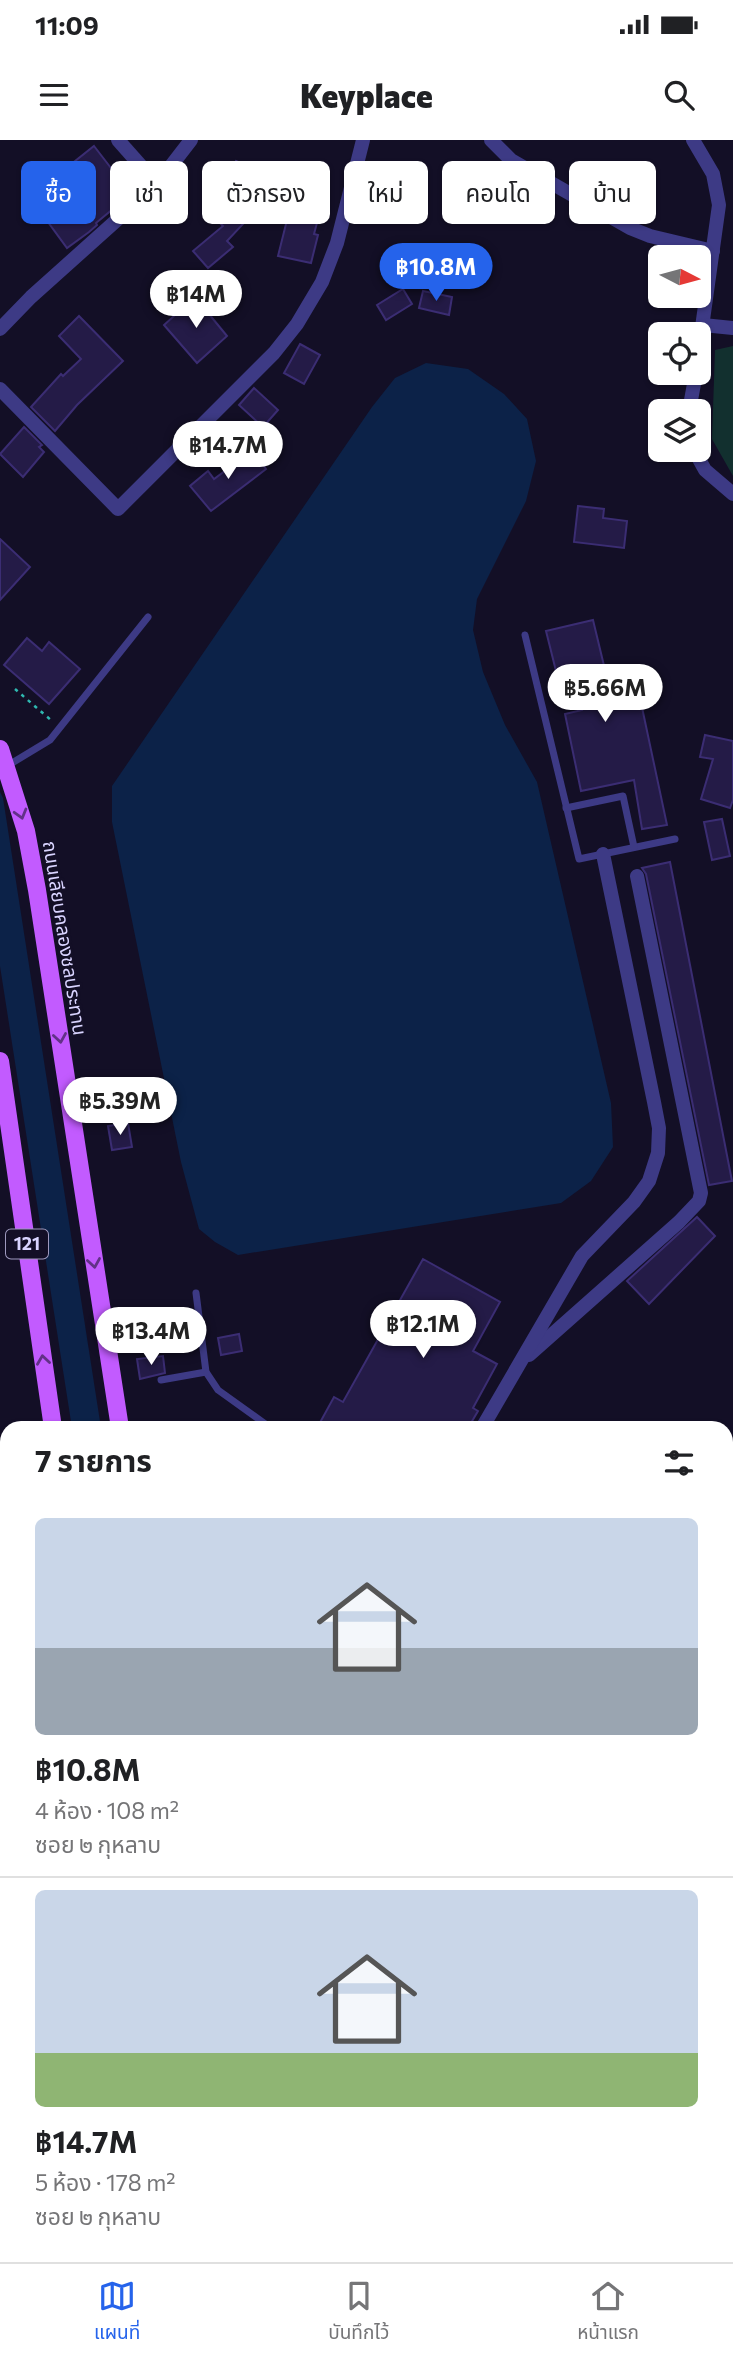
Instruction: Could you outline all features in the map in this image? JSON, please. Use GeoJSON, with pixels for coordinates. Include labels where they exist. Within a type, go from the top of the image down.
{"type":"FeatureCollection","features":[{"type":"Feature","properties":{"kind":"main road","name":"ถนนเลียบคลองชลประทาน"},"geometry":{"type":"LineString","coordinates":[[0,749],[26,831],[37,890],[119,1421]]}},
{"type":"Feature","properties":{"kind":"main road","name":"121"},"geometry":{"type":"LineString","coordinates":[[0,1061],[52,1421]]}},
{"type":"Feature","properties":{"kind":"street"},"geometry":{"type":"LineString","coordinates":[[118,140],[137,161]]}},
{"type":"Feature","properties":{"kind":"street"},"geometry":{"type":"LineString","coordinates":[[175,161],[191,140]]}},
{"type":"Feature","properties":{"kind":"street"},"geometry":{"type":"LineString","coordinates":[[0,389],[118,509],[274,354],[297,324],[322,282],[337,243],[363,140]]}},
{"type":"Feature","properties":{"kind":"street"},"geometry":{"type":"LineString","coordinates":[[491,140],[511,160],[630,228],[650,236],[713,251]]}},
{"type":"Feature","properties":{"kind":"street"},"geometry":{"type":"LineString","coordinates":[[693,140],[713,174],[719,205],[703,322]]}},
{"type":"Feature","properties":{"kind":"street"},"geometry":{"type":"LineString","coordinates":[[719,205],[733,195]]}},
{"type":"Feature","properties":{"kind":"street"},"geometry":{"type":"LineString","coordinates":[[0,329],[31,297],[112,224]]}},
{"type":"Feature","properties":{"kind":"street"},"geometry":{"type":"LineString","coordinates":[[711,326],[733,328]]}},
{"type":"Feature","properties":{"kind":"street"},"geometry":{"type":"LineString","coordinates":[[701,462],[705,470],[733,494]]}},
{"type":"Feature","properties":{"kind":"street"},"geometry":{"type":"LineString","coordinates":[[486,1421],[582,1256],[634,1202],[649,1181],[658,1153],[659,1128],[603,854]]}},
{"type":"Feature","properties":{"kind":"street"},"geometry":{"type":"LineString","coordinates":[[520,1363],[679,1222],[699,1201],[701,1193],[637,876]]}},
{"type":"Feature","properties":{"kind":"lane"},"geometry":{"type":"LineString","coordinates":[[7,766],[50,740],[148,617]]}},
{"type":"Feature","properties":{"kind":"lane"},"geometry":{"type":"LineString","coordinates":[[525,635],[579,859],[675,839]]}},
{"type":"Feature","properties":{"kind":"lane"},"geometry":{"type":"LineString","coordinates":[[566,808],[622,796],[634,847]]}},
{"type":"Feature","properties":{"kind":"lane"},"geometry":{"type":"LineString","coordinates":[[196,1293],[206,1372],[218,1390],[261,1421]]}},
{"type":"Feature","properties":{"kind":"lane"},"geometry":{"type":"LineString","coordinates":[[160,1380],[206,1372]]}},
{"type":"Feature","properties":{"kind":"path"},"geometry":{"type":"LineString","coordinates":[[15,689],[61,727]]}},
{"type":"Feature","properties":{"kind":"green space"},"geometry":{"type":"Polygon","coordinates":[[[733,346],[733,476],[712,439],[715,350],[733,346]]]}},
{"type":"Feature","properties":{"kind":"water"},"geometry":{"type":"Polygon","coordinates":[[[426,363],[468,369],[504,394],[527,419],[536,461],[526,501],[477,599],[473,630],[483,672],[505,725],[537,782],[611,1103],[613,1147],[591,1181],[561,1203],[238,1255],[199,1229],[181,1162],[112,822],[112,786],[372,407],[395,378],[426,363]]]}},
{"type":"Feature","properties":{"kind":"water"},"geometry":{"type":"Polygon","coordinates":[[[0,792],[100,1421],[71,1421],[0,966],[0,792]]]}},
{"type":"Feature","properties":{"kind":"building"},"geometry":{"type":"Polygon","coordinates":[[[94,146],[110,167],[110,211],[96,223],[96,161],[75,161],[94,146]]]}},
{"type":"Feature","properties":{"kind":"building"},"geometry":{"type":"Polygon","coordinates":[[[96,223],[97,225],[89,232],[67,248],[49,224],[96,223]]]}},
{"type":"Feature","properties":{"kind":"building"},"geometry":{"type":"Polygon","coordinates":[[[221,224],[243,224],[227,241],[233,247],[208,268],[193,251],[223,226],[221,224]]]}},
{"type":"Feature","properties":{"kind":"building"},"geometry":{"type":"Polygon","coordinates":[[[286,224],[317,224],[314,234],[318,235],[311,263],[278,256],[286,224]]]}},
{"type":"Feature","properties":{"kind":"building"},"geometry":{"type":"Polygon","coordinates":[[[403,289],[412,304],[386,320],[377,305],[403,289]]]}},
{"type":"Feature","properties":{"kind":"building"},"geometry":{"type":"Polygon","coordinates":[[[423,291],[452,297],[449,315],[419,308],[423,291]]]}},
{"type":"Feature","properties":{"kind":"building"},"geometry":{"type":"Polygon","coordinates":[[[195,297],[227,336],[197,363],[164,325],[195,297]]]}},
{"type":"Feature","properties":{"kind":"building"},"geometry":{"type":"Polygon","coordinates":[[[79,316],[123,361],[77,405],[55,431],[31,407],[61,374],[63,376],[81,359],[59,336],[79,316]]]}},
{"type":"Feature","properties":{"kind":"building"},"geometry":{"type":"Polygon","coordinates":[[[300,344],[320,355],[304,384],[284,373],[300,344]]]}},
{"type":"Feature","properties":{"kind":"building"},"geometry":{"type":"Polygon","coordinates":[[[254,388],[278,410],[263,427],[239,405],[254,388]]]}},
{"type":"Feature","properties":{"kind":"building"},"geometry":{"type":"Polygon","coordinates":[[[24,427],[42,445],[39,447],[44,452],[23,477],[0,454],[24,427]]]}},
{"type":"Feature","properties":{"kind":"building"},"geometry":{"type":"Polygon","coordinates":[[[253,450],[266,469],[211,511],[190,486],[208,471],[214,479],[253,450]]]}},
{"type":"Feature","properties":{"kind":"building"},"geometry":{"type":"Polygon","coordinates":[[[578,506],[604,509],[603,518],[627,521],[624,548],[574,542],[578,506]]]}},
{"type":"Feature","properties":{"kind":"building"},"geometry":{"type":"Polygon","coordinates":[[[0,539],[30,567],[0,600],[0,539]]]}},
{"type":"Feature","properties":{"kind":"building"},"geometry":{"type":"Polygon","coordinates":[[[593,620],[613,703],[640,698],[667,825],[642,829],[634,780],[581,791],[565,714],[582,710],[574,675],[558,679],[546,631],[593,620]]]}},
{"type":"Feature","properties":{"kind":"building"},"geometry":{"type":"Polygon","coordinates":[[[27,638],[42,651],[49,642],[80,669],[49,704],[4,665],[27,638]]]}},
{"type":"Feature","properties":{"kind":"building"},"geometry":{"type":"Polygon","coordinates":[[[705,735],[733,741],[733,800],[730,808],[701,799],[713,759],[700,757],[705,735]]]}},
{"type":"Feature","properties":{"kind":"building"},"geometry":{"type":"Polygon","coordinates":[[[722,819],[730,856],[712,860],[704,822],[722,819]]]}},
{"type":"Feature","properties":{"kind":"building"},"geometry":{"type":"Polygon","coordinates":[[[670,862],[732,1181],[709,1185],[646,874],[642,868],[670,862]]]}},
{"type":"Feature","properties":{"kind":"building"},"geometry":{"type":"Polygon","coordinates":[[[128,1123],[132,1147],[112,1150],[108,1126],[128,1123]]]}},
{"type":"Feature","properties":{"kind":"building"},"geometry":{"type":"Polygon","coordinates":[[[697,1217],[715,1236],[649,1304],[627,1281],[697,1217]]]}},
{"type":"Feature","properties":{"kind":"building"},"geometry":{"type":"Polygon","coordinates":[[[423,1259],[500,1302],[473,1351],[497,1364],[473,1408],[478,1411],[472,1421],[321,1421],[334,1397],[343,1402],[423,1259]]]}},
{"type":"Feature","properties":{"kind":"building"},"geometry":{"type":"Polygon","coordinates":[[[192,1312],[196,1342],[160,1346],[157,1316],[192,1312]]]}},
{"type":"Feature","properties":{"kind":"building"},"geometry":{"type":"Polygon","coordinates":[[[239,1334],[242,1351],[221,1355],[218,1338],[239,1334]]]}},
{"type":"Feature","properties":{"kind":"building"},"geometry":{"type":"Polygon","coordinates":[[[163,1356],[165,1373],[140,1379],[137,1359],[163,1356]]]}}]}
